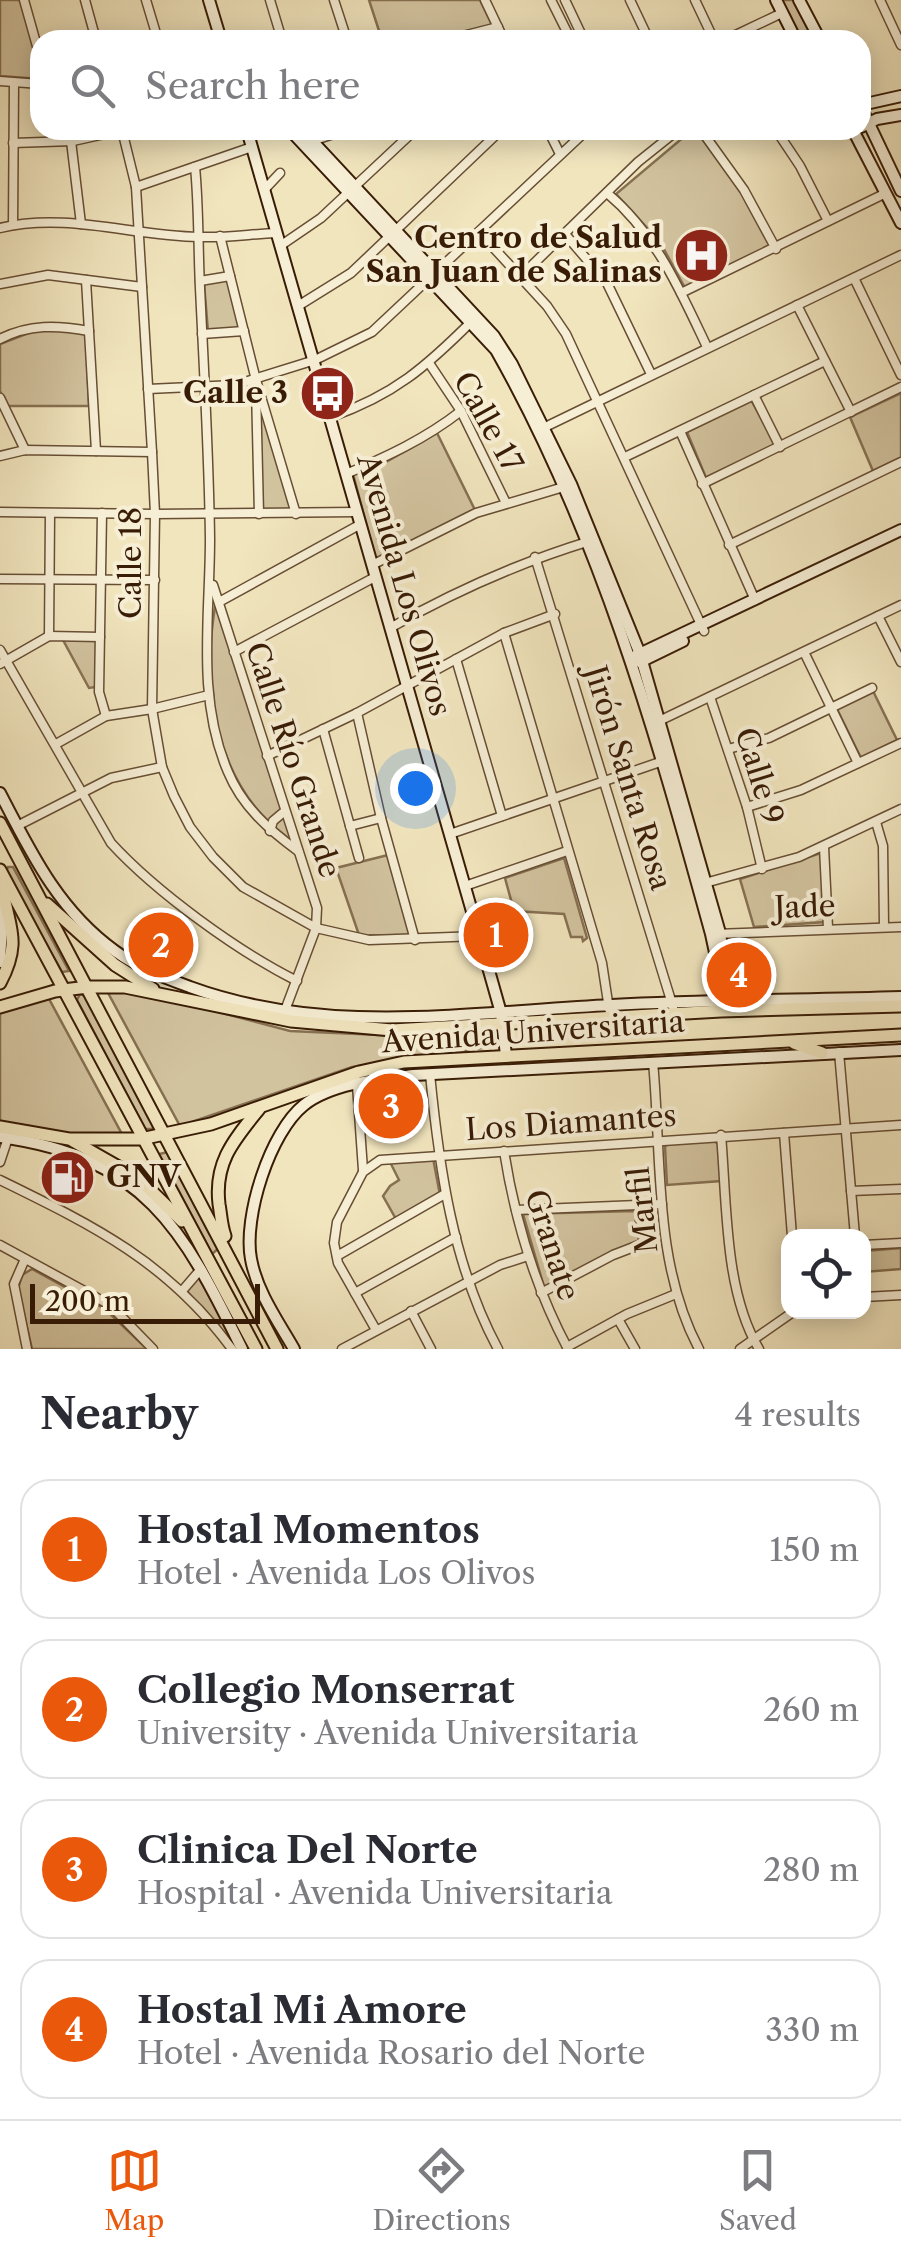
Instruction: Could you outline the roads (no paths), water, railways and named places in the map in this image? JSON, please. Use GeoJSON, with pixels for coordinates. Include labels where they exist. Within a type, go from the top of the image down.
{"type":"FeatureCollection","features":[{"type":"Feature","properties":{"kind":"main road"},"geometry":{"type":"LineString","coordinates":[[5,830],[277,1349]]}},
{"type":"Feature","properties":{"kind":"main road"},"geometry":{"type":"LineString","coordinates":[[0,983],[8,966],[13,936],[11,918],[1,897],[0,870],[6,860],[18,859]]}},
{"type":"Feature","properties":{"kind":"main road"},"geometry":{"type":"LineString","coordinates":[[0,870],[221,1283],[251,1348]]}},
{"type":"Feature","properties":{"kind":"main road"},"geometry":{"type":"LineString","coordinates":[[38,895],[115,965],[156,991]]}},
{"type":"Feature","properties":{"kind":"main road"},"geometry":{"type":"LineString","coordinates":[[1,897],[24,914]]}},
{"type":"Feature","properties":{"kind":"main road"},"geometry":{"type":"LineString","coordinates":[[81,933],[95,935]]}},
{"type":"Feature","properties":{"kind":"main road","name":"Avenida Universitaria"},"geometry":{"type":"LineString","coordinates":[[0,1007],[88,986],[206,997],[291,1021],[367,1029],[673,1008],[901,1006]]}},
{"type":"Feature","properties":{"kind":"main road","name":"Avenida Universitaria"},"geometry":{"type":"LineString","coordinates":[[4,1133],[69,1139],[141,1139],[302,1099],[382,1066],[506,1055],[901,1035]]}},
{"type":"Feature","properties":{"kind":"main road"},"geometry":{"type":"LineString","coordinates":[[786,1040],[822,1053]]}},
{"type":"Feature","properties":{"kind":"main road"},"geometry":{"type":"LineString","coordinates":[[221,1283],[234,1282],[237,1273],[222,1228],[220,1165],[229,1146],[258,1110]]}},
{"type":"Feature","properties":{"kind":"main road"},"geometry":{"type":"LineString","coordinates":[[69,1139],[138,1178],[194,1233]]}},
{"type":"Feature","properties":{"kind":"main road"},"geometry":{"type":"LineString","coordinates":[[233,1306],[238,1299],[250,1298]]}},
{"type":"Feature","properties":{"kind":"street"},"geometry":{"type":"LineString","coordinates":[[24,0],[32,30]]}},
{"type":"Feature","properties":{"kind":"street"},"geometry":{"type":"LineString","coordinates":[[86,0],[94,30]]}},
{"type":"Feature","properties":{"kind":"street"},"geometry":{"type":"LineString","coordinates":[[146,0],[155,30]]}},
{"type":"Feature","properties":{"kind":"street"},"geometry":{"type":"LineString","coordinates":[[209,0],[216,30]]}},
{"type":"Feature","properties":{"kind":"street"},"geometry":{"type":"LineString","coordinates":[[270,0],[279,30]]}},
{"type":"Feature","properties":{"kind":"street"},"geometry":{"type":"LineString","coordinates":[[334,0],[344,30]]}},
{"type":"Feature","properties":{"kind":"street"},"geometry":{"type":"LineString","coordinates":[[485,0],[500,30]]}},
{"type":"Feature","properties":{"kind":"street"},"geometry":{"type":"LineString","coordinates":[[552,0],[566,30]]}},
{"type":"Feature","properties":{"kind":"street"},"geometry":{"type":"LineString","coordinates":[[565,0],[579,30]]}},
{"type":"Feature","properties":{"kind":"street"},"geometry":{"type":"LineString","coordinates":[[630,0],[644,30]]}},
{"type":"Feature","properties":{"kind":"street"},"geometry":{"type":"LineString","coordinates":[[695,0],[709,30]]}},
{"type":"Feature","properties":{"kind":"street"},"geometry":{"type":"LineString","coordinates":[[776,0],[791,30]]}},
{"type":"Feature","properties":{"kind":"street"},"geometry":{"type":"LineString","coordinates":[[798,0],[814,30]]}},
{"type":"Feature","properties":{"kind":"street"},"geometry":{"type":"LineString","coordinates":[[880,0],[898,30],[901,45]]}},
{"type":"Feature","properties":{"kind":"street"},"geometry":{"type":"LineString","coordinates":[[746,30],[782,13]]}},
{"type":"Feature","properties":{"kind":"street"},"geometry":{"type":"LineString","coordinates":[[483,30],[498,26]]}},
{"type":"Feature","properties":{"kind":"street"},"geometry":{"type":"LineString","coordinates":[[0,81],[30,83]]}},
{"type":"Feature","properties":{"kind":"street"},"geometry":{"type":"LineString","coordinates":[[13,225],[14,82]]}},
{"type":"Feature","properties":{"kind":"street"},"geometry":{"type":"LineString","coordinates":[[871,104],[901,96]]}},
{"type":"Feature","properties":{"kind":"street"},"geometry":{"type":"LineString","coordinates":[[871,124],[901,115]]}},
{"type":"Feature","properties":{"kind":"street"},"geometry":{"type":"LineString","coordinates":[[14,143],[76,140]]}},
{"type":"Feature","properties":{"kind":"street","name":"Calle 18"},"geometry":{"type":"LineString","coordinates":[[124,140],[136,186],[152,452],[152,709],[162,766],[190,827],[213,857],[244,888],[316,928]]}},
{"type":"Feature","properties":{"kind":"street","name":"Avenida Los Olivos"},"geometry":{"type":"LineString","coordinates":[[250,140],[465,886],[502,1019],[506,1055]]}},
{"type":"Feature","properties":{"kind":"street"},"geometry":{"type":"LineString","coordinates":[[303,140],[473,320],[496,350],[568,486],[637,659],[716,934],[725,1002]]}},
{"type":"Feature","properties":{"kind":"street"},"geometry":{"type":"LineString","coordinates":[[307,140],[309,145]]}},
{"type":"Feature","properties":{"kind":"street"},"geometry":{"type":"LineString","coordinates":[[309,145],[321,140]]}},
{"type":"Feature","properties":{"kind":"street"},"geometry":{"type":"LineString","coordinates":[[280,246],[321,218],[405,140]]}},
{"type":"Feature","properties":{"kind":"street"},"geometry":{"type":"LineString","coordinates":[[298,306],[352,274],[490,140]]}},
{"type":"Feature","properties":{"kind":"street"},"geometry":{"type":"LineString","coordinates":[[553,140],[560,154]]}},
{"type":"Feature","properties":{"kind":"street"},"geometry":{"type":"LineString","coordinates":[[148,389],[234,385],[256,380],[316,360],[372,332],[576,140]]}},
{"type":"Feature","properties":{"kind":"street"},"geometry":{"type":"LineString","coordinates":[[520,276],[667,140]]}},
{"type":"Feature","properties":{"kind":"street"},"geometry":{"type":"LineString","coordinates":[[708,140],[744,190],[776,248]]}},
{"type":"Feature","properties":{"kind":"street"},"geometry":{"type":"LineString","coordinates":[[783,140],[828,222]]}},
{"type":"Feature","properties":{"kind":"street"},"geometry":{"type":"LineString","coordinates":[[863,140],[901,224]]}},
{"type":"Feature","properties":{"kind":"street"},"geometry":{"type":"LineString","coordinates":[[866,140],[901,192]]}},
{"type":"Feature","properties":{"kind":"street"},"geometry":{"type":"LineString","coordinates":[[71,141],[81,224]]}},
{"type":"Feature","properties":{"kind":"street"},"geometry":{"type":"LineString","coordinates":[[136,186],[252,148]]}},
{"type":"Feature","properties":{"kind":"street"},"geometry":{"type":"LineString","coordinates":[[195,167],[210,513],[206,651],[209,695],[216,739],[228,774],[246,804],[270,831],[298,851]]}},
{"type":"Feature","properties":{"kind":"street"},"geometry":{"type":"LineString","coordinates":[[265,188],[280,174]]}},
{"type":"Feature","properties":{"kind":"street"},"geometry":{"type":"LineString","coordinates":[[682,294],[886,193]]}},
{"type":"Feature","properties":{"kind":"street"},"geometry":{"type":"LineString","coordinates":[[607,194],[629,212],[649,237],[707,347]]}},
{"type":"Feature","properties":{"kind":"street"},"geometry":{"type":"LineString","coordinates":[[0,228],[81,224],[197,238],[276,232]]}},
{"type":"Feature","properties":{"kind":"street"},"geometry":{"type":"LineString","coordinates":[[480,232],[547,306],[566,334],[702,628]]}},
{"type":"Feature","properties":{"kind":"street"},"geometry":{"type":"LineString","coordinates":[[565,234],[607,283],[651,374]]}},
{"type":"Feature","properties":{"kind":"street"},"geometry":{"type":"LineString","coordinates":[[220,236],[256,380],[296,514]]}},
{"type":"Feature","properties":{"kind":"street"},"geometry":{"type":"LineString","coordinates":[[540,429],[901,255]]}},
{"type":"Feature","properties":{"kind":"street"},"geometry":{"type":"LineString","coordinates":[[0,284],[48,275],[142,287]]}},
{"type":"Feature","properties":{"kind":"street"},"geometry":{"type":"LineString","coordinates":[[200,281],[230,276]]}},
{"type":"Feature","properties":{"kind":"street"},"geometry":{"type":"LineString","coordinates":[[854,278],[901,375]]}},
{"type":"Feature","properties":{"kind":"street"},"geometry":{"type":"LineString","coordinates":[[86,280],[96,451]]}},
{"type":"Feature","properties":{"kind":"street"},"geometry":{"type":"LineString","coordinates":[[797,304],[851,412]]}},
{"type":"Feature","properties":{"kind":"street"},"geometry":{"type":"LineString","coordinates":[[331,417],[369,404],[429,363],[473,320]]}},
{"type":"Feature","properties":{"kind":"street"},"geometry":{"type":"LineString","coordinates":[[0,340],[33,327],[89,330]]}},
{"type":"Feature","properties":{"kind":"street"},"geometry":{"type":"LineString","coordinates":[[202,334],[244,331]]}},
{"type":"Feature","properties":{"kind":"street"},"geometry":{"type":"LineString","coordinates":[[626,457],[825,361]]}},
{"type":"Feature","properties":{"kind":"street","name":"Calle 17"},"geometry":{"type":"LineString","coordinates":[[429,363],[460,412],[506,503]]}},
{"type":"Feature","properties":{"kind":"street"},"geometry":{"type":"LineString","coordinates":[[256,380],[258,514]]}},
{"type":"Feature","properties":{"kind":"street"},"geometry":{"type":"LineString","coordinates":[[702,484],[901,387]]}},
{"type":"Feature","properties":{"kind":"street"},"geometry":{"type":"LineString","coordinates":[[754,395],[780,447]]}},
{"type":"Feature","properties":{"kind":"street"},"geometry":{"type":"LineString","coordinates":[[0,398],[25,450]]}},
{"type":"Feature","properties":{"kind":"street"},"geometry":{"type":"LineString","coordinates":[[346,474],[431,434],[460,412]]}},
{"type":"Feature","properties":{"kind":"street"},"geometry":{"type":"LineString","coordinates":[[680,431],[754,600]]}},
{"type":"Feature","properties":{"kind":"street"},"geometry":{"type":"LineString","coordinates":[[0,456],[25,450],[152,452]]}},
{"type":"Feature","properties":{"kind":"street"},"geometry":{"type":"LineString","coordinates":[[729,544],[901,462]]}},
{"type":"Feature","properties":{"kind":"street"},"geometry":{"type":"LineString","coordinates":[[234,652],[476,513],[568,486]]}},
{"type":"Feature","properties":{"kind":"street"},"geometry":{"type":"LineString","coordinates":[[0,512],[357,512]]}},
{"type":"Feature","properties":{"kind":"street"},"geometry":{"type":"LineString","coordinates":[[48,636],[50,514]]}},
{"type":"Feature","properties":{"kind":"street"},"geometry":{"type":"LineString","coordinates":[[102,514],[99,692],[106,716]]}},
{"type":"Feature","properties":{"kind":"street"},"geometry":{"type":"LineString","coordinates":[[219,602],[362,524]]}},
{"type":"Feature","properties":{"kind":"street"},"geometry":{"type":"LineString","coordinates":[[702,628],[901,530]]}},
{"type":"Feature","properties":{"kind":"street"},"geometry":{"type":"LineString","coordinates":[[637,659],[901,538]]}},
{"type":"Feature","properties":{"kind":"street"},"geometry":{"type":"LineString","coordinates":[[390,628],[453,592],[535,557],[591,541]]}},
{"type":"Feature","properties":{"kind":"street","name":"Jirón Santa Rosa"},"geometry":{"type":"LineString","coordinates":[[535,557],[673,1008]]}},
{"type":"Feature","properties":{"kind":"street","name":"Calle Río Grande"},"geometry":{"type":"LineString","coordinates":[[210,578],[317,908],[316,928],[284,1013]]}},
{"type":"Feature","properties":{"kind":"street"},"geometry":{"type":"LineString","coordinates":[[0,579],[155,580]]}},
{"type":"Feature","properties":{"kind":"street"},"geometry":{"type":"LineString","coordinates":[[656,722],[901,605]]}},
{"type":"Feature","properties":{"kind":"street"},"geometry":{"type":"LineString","coordinates":[[268,756],[357,713],[504,633],[555,614]]}},
{"type":"Feature","properties":{"kind":"street"},"geometry":{"type":"LineString","coordinates":[[878,616],[901,662]]}},
{"type":"Feature","properties":{"kind":"street"},"geometry":{"type":"LineString","coordinates":[[504,633],[602,963],[609,1011]]}},
{"type":"Feature","properties":{"kind":"street"},"geometry":{"type":"LineString","coordinates":[[3,662],[48,636],[100,637]]}},
{"type":"Feature","properties":{"kind":"street"},"geometry":{"type":"LineString","coordinates":[[0,650],[3,662],[56,744],[111,843],[129,864],[246,954],[297,981]]}},
{"type":"Feature","properties":{"kind":"street"},"geometry":{"type":"LineString","coordinates":[[804,652],[858,763]]}},
{"type":"Feature","properties":{"kind":"street"},"geometry":{"type":"LineString","coordinates":[[456,659],[502,816]]}},
{"type":"Feature","properties":{"kind":"street"},"geometry":{"type":"LineString","coordinates":[[728,749],[769,738],[872,688]]}},
{"type":"Feature","properties":{"kind":"street"},"geometry":{"type":"LineString","coordinates":[[56,744],[106,716],[209,695]]}},
{"type":"Feature","properties":{"kind":"street","name":"Calle 9"},"geometry":{"type":"LineString","coordinates":[[710,696],[747,807],[762,869]]}},
{"type":"Feature","properties":{"kind":"street"},"geometry":{"type":"LineString","coordinates":[[357,713],[415,940]]}},
{"type":"Feature","properties":{"kind":"street"},"geometry":{"type":"LineString","coordinates":[[323,729],[358,858]]}},
{"type":"Feature","properties":{"kind":"street"},"geometry":{"type":"LineString","coordinates":[[747,807],[800,790],[901,744]]}},
{"type":"Feature","properties":{"kind":"street"},"geometry":{"type":"LineString","coordinates":[[450,834],[666,760]]}},
{"type":"Feature","properties":{"kind":"street"},"geometry":{"type":"LineString","coordinates":[[5,830],[111,778],[162,766]]}},
{"type":"Feature","properties":{"kind":"street","name":"Avenida Universitaria"},"geometry":{"type":"LineString","coordinates":[[0,793],[5,830],[60,899],[95,935],[151,972],[206,997],[284,1013],[502,1019]]}},
{"type":"Feature","properties":{"kind":"street"},"geometry":{"type":"LineString","coordinates":[[702,883],[762,869],[824,847],[901,810]]}},
{"type":"Feature","properties":{"kind":"street"},"geometry":{"type":"LineString","coordinates":[[270,831],[273,821],[285,811]]}},
{"type":"Feature","properties":{"kind":"street"},"geometry":{"type":"LineString","coordinates":[[350,826],[381,818]]}},
{"type":"Feature","properties":{"kind":"street"},"geometry":{"type":"LineString","coordinates":[[876,822],[883,846],[884,927]]}},
{"type":"Feature","properties":{"kind":"street"},"geometry":{"type":"LineString","coordinates":[[824,847],[828,928]]}},
{"type":"Feature","properties":{"kind":"street"},"geometry":{"type":"LineString","coordinates":[[465,886],[568,852]]}},
{"type":"Feature","properties":{"kind":"street"},"geometry":{"type":"LineString","coordinates":[[0,962],[1,897]]}},
{"type":"Feature","properties":{"kind":"street","name":"Jade"},"geometry":{"type":"LineString","coordinates":[[716,934],[901,927]]}},
{"type":"Feature","properties":{"kind":"street"},"geometry":{"type":"LineString","coordinates":[[316,928],[370,940],[479,936]]}},
{"type":"Feature","properties":{"kind":"street","name":"Avenida Universitaria"},"geometry":{"type":"LineString","coordinates":[[673,1008],[725,1002],[901,998]]}},
{"type":"Feature","properties":{"kind":"street","name":"Avenida Universitaria"},"geometry":{"type":"LineString","coordinates":[[302,1099],[356,1084],[430,1074],[901,1050]]}},
{"type":"Feature","properties":{"kind":"street"},"geometry":{"type":"LineString","coordinates":[[839,1052],[854,1229]]}},
{"type":"Feature","properties":{"kind":"street","name":"Marfil"},"geometry":{"type":"LineString","coordinates":[[653,1062],[662,1204],[676,1294],[699,1349]]}},
{"type":"Feature","properties":{"kind":"street"},"geometry":{"type":"LineString","coordinates":[[430,1074],[445,1194],[456,1237],[498,1349]]}},
{"type":"Feature","properties":{"kind":"street"},"geometry":{"type":"LineString","coordinates":[[356,1084],[363,1172],[337,1222],[334,1243],[376,1330]]}},
{"type":"Feature","properties":{"kind":"street"},"geometry":{"type":"LineString","coordinates":[[294,1349],[260,1287],[251,1259],[252,1208],[278,1142],[302,1099]]}},
{"type":"Feature","properties":{"kind":"street","name":"Los Diamantes"},"geometry":{"type":"LineString","coordinates":[[363,1172],[380,1160],[438,1154],[901,1125]]}},
{"type":"Feature","properties":{"kind":"street"},"geometry":{"type":"LineString","coordinates":[[0,1162],[4,1133],[76,1154],[130,1183],[171,1224],[251,1348]]}},
{"type":"Feature","properties":{"kind":"street"},"geometry":{"type":"LineString","coordinates":[[784,1133],[791,1229]]}},
{"type":"Feature","properties":{"kind":"street"},"geometry":{"type":"LineString","coordinates":[[721,1135],[736,1289],[759,1349]]}},
{"type":"Feature","properties":{"kind":"street","name":"Granate"},"geometry":{"type":"LineString","coordinates":[[504,1151],[528,1256],[567,1348]]}},
{"type":"Feature","properties":{"kind":"street"},"geometry":{"type":"LineString","coordinates":[[0,1180],[140,1255],[182,1291],[232,1349]]}},
{"type":"Feature","properties":{"kind":"street"},"geometry":{"type":"LineString","coordinates":[[850,1190],[901,1189]]}},
{"type":"Feature","properties":{"kind":"street"},"geometry":{"type":"LineString","coordinates":[[337,1256],[445,1194]]}},
{"type":"Feature","properties":{"kind":"street"},"geometry":{"type":"LineString","coordinates":[[516,1210],[662,1204]]}},
{"type":"Feature","properties":{"kind":"street"},"geometry":{"type":"LineString","coordinates":[[355,1293],[456,1237]]}},
{"type":"Feature","properties":{"kind":"street"},"geometry":{"type":"LineString","coordinates":[[871,1245],[901,1243]]}},
{"type":"Feature","properties":{"kind":"street"},"geometry":{"type":"LineString","coordinates":[[541,1293],[639,1245]]}},
{"type":"Feature","properties":{"kind":"street"},"geometry":{"type":"LineString","coordinates":[[0,1246],[110,1305],[153,1349]]}},
{"type":"Feature","properties":{"kind":"street"},"geometry":{"type":"LineString","coordinates":[[342,1349],[361,1344],[376,1330],[500,1265],[528,1256]]}},
{"type":"Feature","properties":{"kind":"street"},"geometry":{"type":"LineString","coordinates":[[25,1259],[14,1284],[27,1349]]}},
{"type":"Feature","properties":{"kind":"street"},"geometry":{"type":"LineString","coordinates":[[182,1291],[201,1270]]}},
{"type":"Feature","properties":{"kind":"street"},"geometry":{"type":"LineString","coordinates":[[567,1348],[618,1319],[676,1294]]}},
{"type":"Feature","properties":{"kind":"street"},"geometry":{"type":"LineString","coordinates":[[871,1297],[901,1295]]}},
{"type":"Feature","properties":{"kind":"street"},"geometry":{"type":"LineString","coordinates":[[411,1311],[432,1349]]}},
{"type":"Feature","properties":{"kind":"street"},"geometry":{"type":"LineString","coordinates":[[618,1319],[634,1349]]}},
{"type":"Feature","properties":{"kind":"street"},"geometry":{"type":"LineString","coordinates":[[740,1349],[783,1319]]}},
{"type":"Feature","properties":{"kind":"place","name":"Centro de Salud San Juan de Salinas"},"geometry":{"type":"Point","coordinates":[701,255]}},
{"type":"Feature","properties":{"kind":"place","name":"Calle 3"},"geometry":{"type":"Point","coordinates":[327,393]}},
{"type":"Feature","properties":{"kind":"place","name":"Hostal Momentos"},"geometry":{"type":"Point","coordinates":[496,935]}},
{"type":"Feature","properties":{"kind":"place","name":"Collegio Monserrat"},"geometry":{"type":"Point","coordinates":[161,945]}},
{"type":"Feature","properties":{"kind":"place","name":"Hostal Mi Amore"},"geometry":{"type":"Point","coordinates":[739,975]}},
{"type":"Feature","properties":{"kind":"place","name":"Clinica Del Norte"},"geometry":{"type":"Point","coordinates":[391,1106]}},
{"type":"Feature","properties":{"kind":"place","name":"GNV"},"geometry":{"type":"Point","coordinates":[67,1177]}}]}
